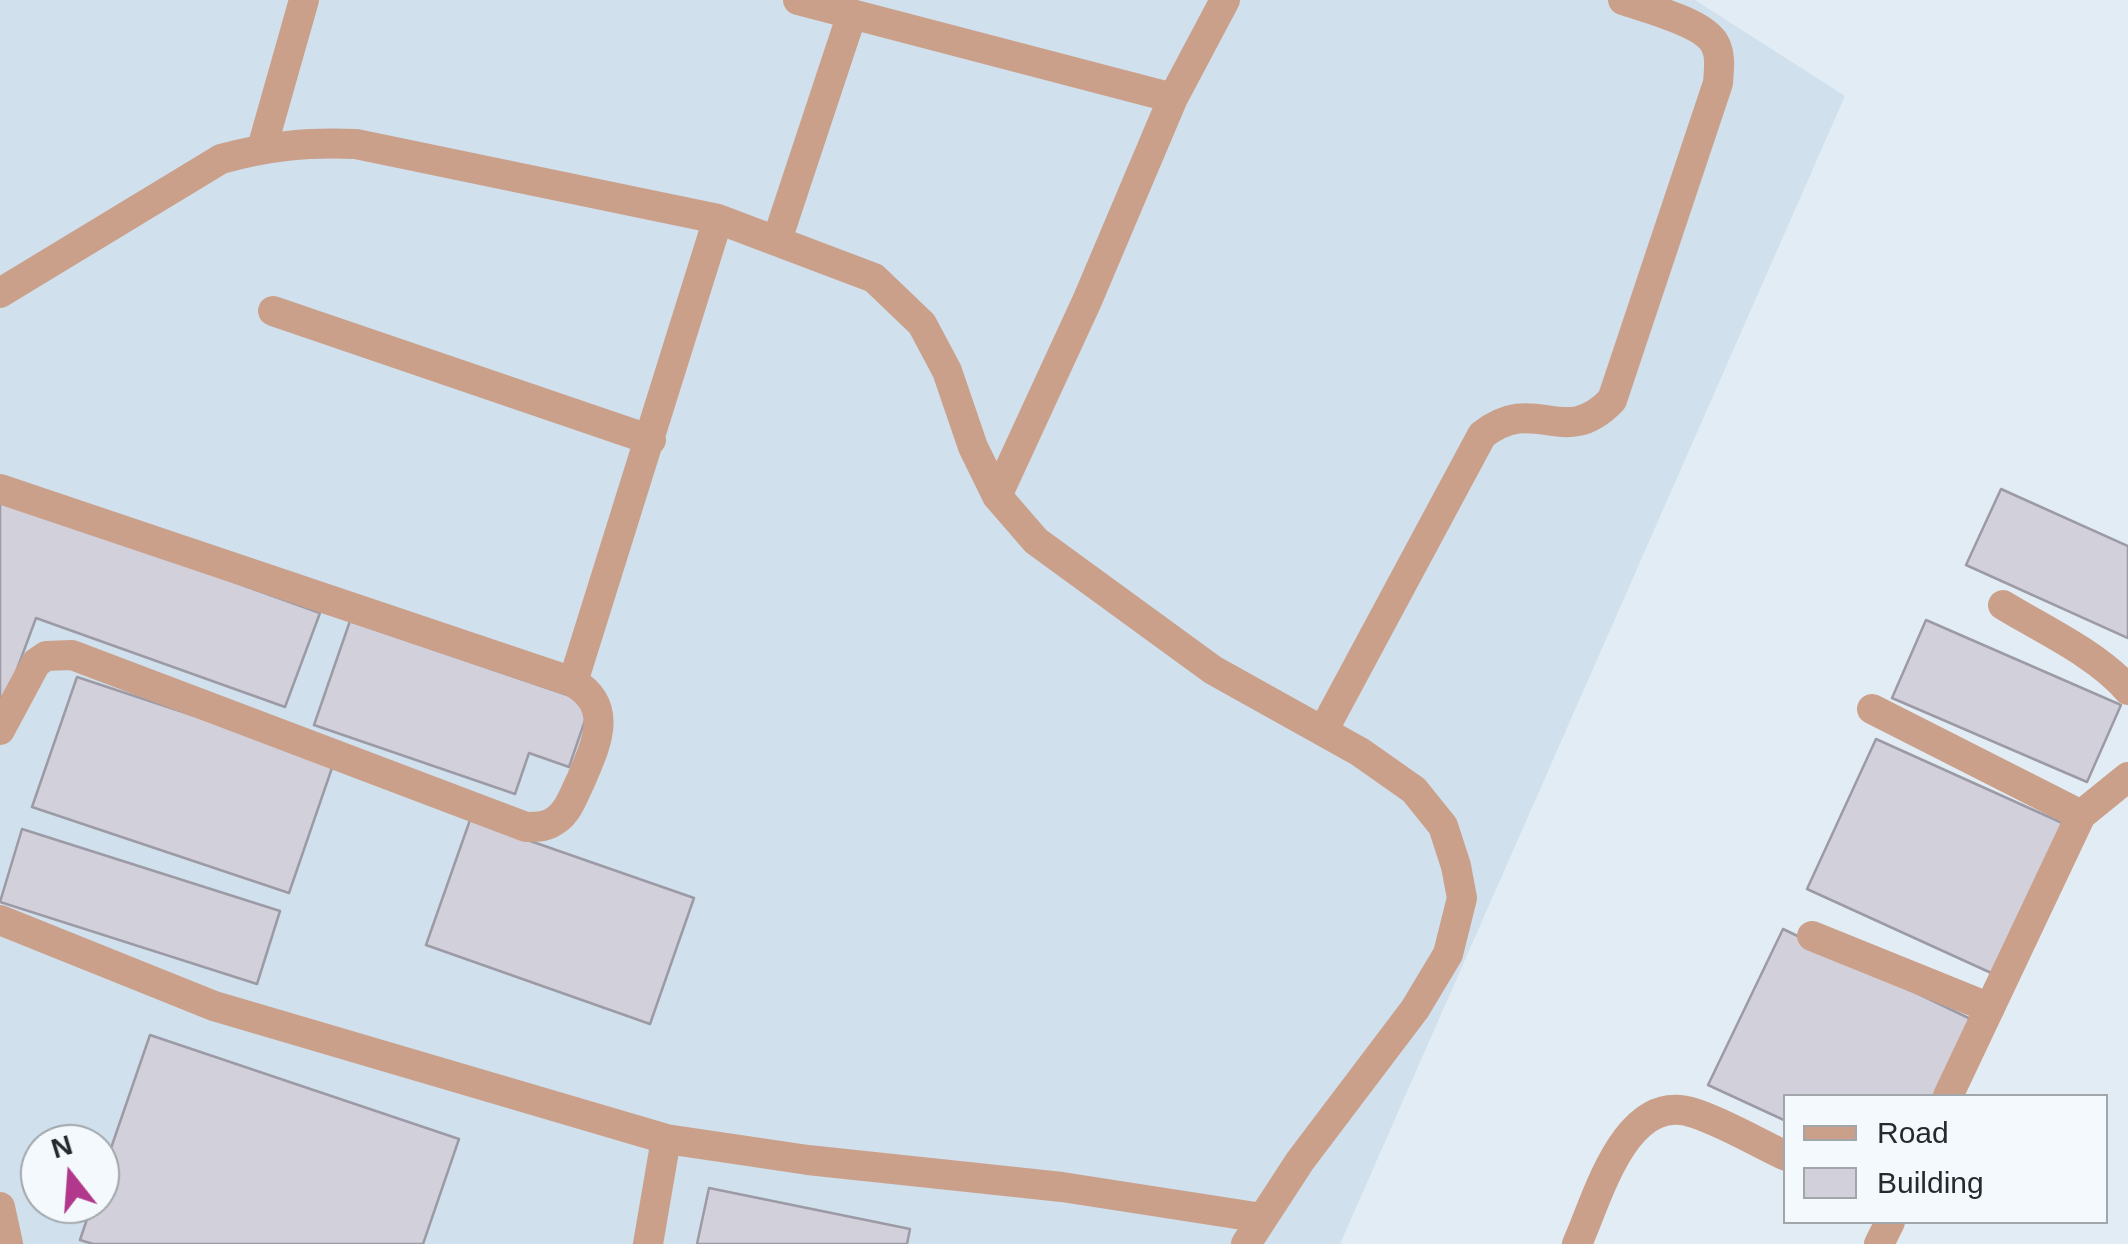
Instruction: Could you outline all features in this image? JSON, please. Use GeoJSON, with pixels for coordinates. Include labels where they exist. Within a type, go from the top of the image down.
{"type":"FeatureCollection","features":[{"type":"Feature","properties":{"kind":"lane"},"geometry":{"type":"LineString","coordinates":[[262,148],[304,0]]}},
{"type":"Feature","properties":{"kind":"lane"},"geometry":{"type":"LineString","coordinates":[[798,0],[1173,98]]}},
{"type":"Feature","properties":{"kind":"lane"},"geometry":{"type":"LineString","coordinates":[[997,496],[1087,300],[1173,98],[1226,0]]}},
{"type":"Feature","properties":{"kind":"lane"},"geometry":{"type":"LineString","coordinates":[[1323,731],[1482,435],[1499,422],[1519,416],[1567,425],[1586,421],[1612,400],[1718,82],[1720,61],[1717,46],[1696,26],[1623,0]]}},
{"type":"Feature","properties":{"kind":"lane"},"geometry":{"type":"LineString","coordinates":[[777,240],[852,14]]}},
{"type":"Feature","properties":{"kind":"lane"},"geometry":{"type":"LineString","coordinates":[[0,293],[220,158],[306,142],[356,144],[718,220],[874,278],[922,324],[947,371],[973,448],[997,496],[1036,541],[1213,670],[1360,752],[1414,790],[1443,826],[1462,898],[1448,954],[1415,1008],[1300,1161],[1254,1231],[1062,1187],[808,1160],[666,1138],[214,1006],[0,920]]}},
{"type":"Feature","properties":{"kind":"lane"},"geometry":{"type":"LineString","coordinates":[[573,682],[718,220]]}},
{"type":"Feature","properties":{"kind":"lane"},"geometry":{"type":"LineString","coordinates":[[273,311],[650,440]]}},
{"type":"Feature","properties":{"kind":"lane"},"geometry":{"type":"LineString","coordinates":[[0,489],[573,682],[587,690],[597,708],[596,744],[563,815],[540,828],[526,827],[72,655],[46,656],[36,662],[0,730]]}},
{"type":"Feature","properties":{"kind":"lane"},"geometry":{"type":"LineString","coordinates":[[2002,606],[2118,677],[2128,690]]}},
{"type":"Feature","properties":{"kind":"lane"},"geometry":{"type":"LineString","coordinates":[[1872,710],[2081,816]]}},
{"type":"Feature","properties":{"kind":"lane"},"geometry":{"type":"LineString","coordinates":[[1949,1094],[2081,816],[2128,777]]}},
{"type":"Feature","properties":{"kind":"lane"},"geometry":{"type":"LineString","coordinates":[[1812,936],[1990,1008]]}},
{"type":"Feature","properties":{"kind":"lane"},"geometry":{"type":"LineString","coordinates":[[1577,1244],[1625,1136],[1643,1120],[1666,1109],[1692,1112],[1783,1155]]}},
{"type":"Feature","properties":{"kind":"lane"},"geometry":{"type":"LineString","coordinates":[[648,1244],[666,1138]]}},
{"type":"Feature","properties":{"kind":"lane"},"geometry":{"type":"LineString","coordinates":[[0,1208],[8,1244]]}},
{"type":"Feature","properties":{"kind":"shaded area"},"geometry":{"type":"Polygon","coordinates":[[[0,0],[1695,0],[1845,96],[1340,1244],[0,1244],[0,0]]]}},
{"type":"Feature","properties":{"kind":"building"},"geometry":{"type":"Polygon","coordinates":[[[2001,489],[2128,546],[2128,638],[1966,565],[2001,489]]]}},
{"type":"Feature","properties":{"kind":"building"},"geometry":{"type":"Polygon","coordinates":[[[0,498],[320,613],[285,707],[36,618],[0,715],[0,498]]]}},
{"type":"Feature","properties":{"kind":"building"},"geometry":{"type":"Polygon","coordinates":[[[1926,620],[2121,705],[2087,782],[1892,698],[1926,620]]]}},
{"type":"Feature","properties":{"kind":"building"},"geometry":{"type":"Polygon","coordinates":[[[350,621],[591,703],[569,767],[529,753],[515,794],[314,725],[350,621]]]}},
{"type":"Feature","properties":{"kind":"building"},"geometry":{"type":"Polygon","coordinates":[[[77,677],[334,762],[289,893],[32,807],[77,677]]]}},
{"type":"Feature","properties":{"kind":"building"},"geometry":{"type":"Polygon","coordinates":[[[1876,739],[2069,826],[2000,977],[1807,889],[1876,739]]]}},
{"type":"Feature","properties":{"kind":"building"},"geometry":{"type":"Polygon","coordinates":[[[470,820],[694,898],[650,1024],[426,945],[470,820]]]}},
{"type":"Feature","properties":{"kind":"building"},"geometry":{"type":"Polygon","coordinates":[[[22,829],[280,911],[257,984],[0,902],[22,829]]]}},
{"type":"Feature","properties":{"kind":"building"},"geometry":{"type":"Polygon","coordinates":[[[1783,929],[1979,1023],[1944,1094],[1783,1094],[1783,1120],[1708,1085],[1783,929]]]}},
{"type":"Feature","properties":{"kind":"building"},"geometry":{"type":"Polygon","coordinates":[[[150,1035],[459,1139],[423,1244],[93,1244],[80,1240],[85,1224],[120,1224],[119,1124],[150,1035]]]}},
{"type":"Feature","properties":{"kind":"building"},"geometry":{"type":"Polygon","coordinates":[[[709,1188],[910,1229],[907,1244],[697,1244],[709,1188]]]}}]}
